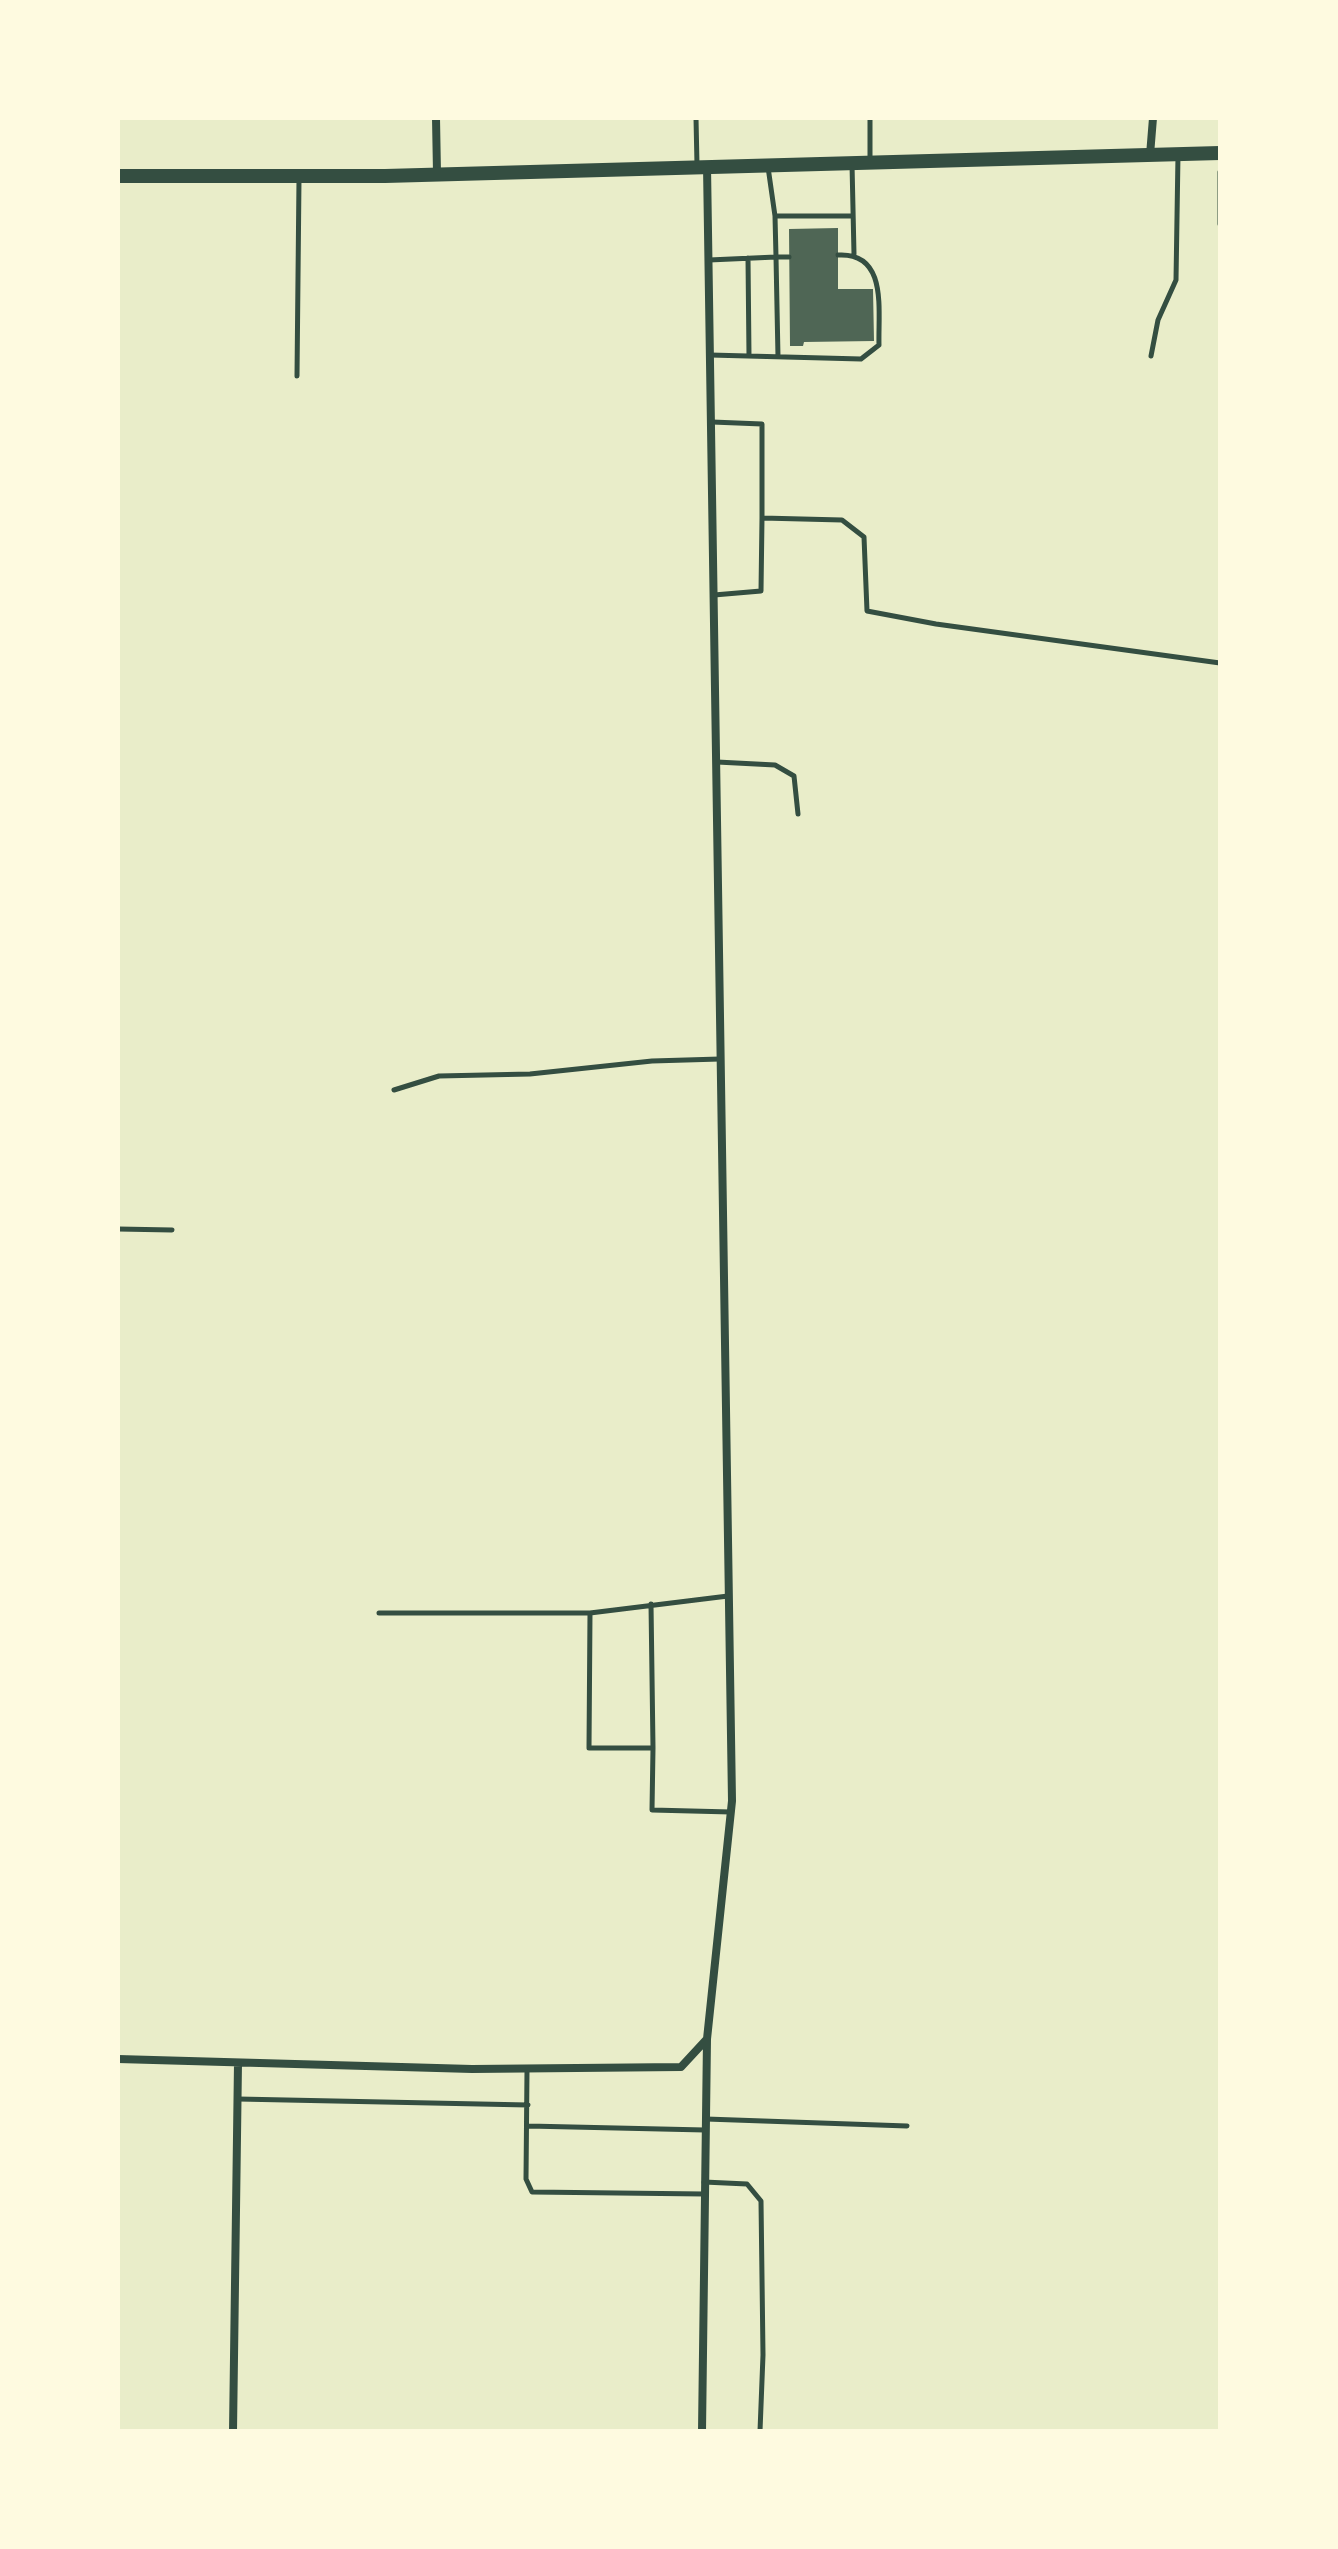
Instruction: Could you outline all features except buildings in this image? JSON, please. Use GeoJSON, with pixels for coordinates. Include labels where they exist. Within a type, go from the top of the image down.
{"type":"FeatureCollection","features":[{"type":"Feature","properties":{"kind":"main road"},"geometry":{"type":"LineString","coordinates":[[118,176],[385,176],[1220,153]]}},
{"type":"Feature","properties":{"kind":"street"},"geometry":{"type":"LineString","coordinates":[[436,118],[437,173]]}},
{"type":"Feature","properties":{"kind":"street"},"geometry":{"type":"LineString","coordinates":[[1150,155],[1153,118]]}},
{"type":"Feature","properties":{"kind":"street"},"geometry":{"type":"LineString","coordinates":[[702,166],[709,260],[712,422],[731,1812],[707,2039],[702,2431]]}},
{"type":"Feature","properties":{"kind":"street"},"geometry":{"type":"LineString","coordinates":[[118,2059],[527,2070],[681,2067],[707,2039]]}},
{"type":"Feature","properties":{"kind":"street"},"geometry":{"type":"LineString","coordinates":[[233,2431],[238,2063]]}},
{"type":"Feature","properties":{"kind":"lane"},"geometry":{"type":"LineString","coordinates":[[696,118],[702,166]]}},
{"type":"Feature","properties":{"kind":"lane"},"geometry":{"type":"LineString","coordinates":[[870,118],[870,161]]}},
{"type":"Feature","properties":{"kind":"lane"},"geometry":{"type":"LineString","coordinates":[[1151,356],[1158,320],[1176,280],[1178,154]]}},
{"type":"Feature","properties":{"kind":"lane"},"geometry":{"type":"LineString","coordinates":[[852,162],[854,254]]}},
{"type":"Feature","properties":{"kind":"lane"},"geometry":{"type":"LineString","coordinates":[[767,164],[775,216],[778,357]]}},
{"type":"Feature","properties":{"kind":"lane"},"geometry":{"type":"LineString","coordinates":[[1220,172],[1220,224]]}},
{"type":"Feature","properties":{"kind":"lane"},"geometry":{"type":"LineString","coordinates":[[297,376],[299,174]]}},
{"type":"Feature","properties":{"kind":"lane"},"geometry":{"type":"LineString","coordinates":[[775,216],[852,216]]}},
{"type":"Feature","properties":{"kind":"lane"},"geometry":{"type":"LineString","coordinates":[[710,355],[861,359],[879,345],[878,284],[870,266],[854,254],[838,255]]}},
{"type":"Feature","properties":{"kind":"lane"},"geometry":{"type":"LineString","coordinates":[[709,260],[789,257]]}},
{"type":"Feature","properties":{"kind":"lane"},"geometry":{"type":"LineString","coordinates":[[748,258],[749,356]]}},
{"type":"Feature","properties":{"kind":"lane"},"geometry":{"type":"LineString","coordinates":[[712,422],[762,424],[761,591],[714,595]]}},
{"type":"Feature","properties":{"kind":"lane"},"geometry":{"type":"LineString","coordinates":[[762,518],[842,520],[864,537],[867,611],[936,624],[1220,663]]}},
{"type":"Feature","properties":{"kind":"lane"},"geometry":{"type":"LineString","coordinates":[[717,762],[775,765],[794,776],[798,814]]}},
{"type":"Feature","properties":{"kind":"lane"},"geometry":{"type":"LineString","coordinates":[[394,1090],[439,1076],[530,1074],[652,1061],[721,1059]]}},
{"type":"Feature","properties":{"kind":"lane"},"geometry":{"type":"LineString","coordinates":[[118,1229],[172,1230]]}},
{"type":"Feature","properties":{"kind":"lane"},"geometry":{"type":"LineString","coordinates":[[379,1613],[590,1613],[729,1596]]}},
{"type":"Feature","properties":{"kind":"lane"},"geometry":{"type":"LineString","coordinates":[[651,1604],[652,1810],[731,1812]]}},
{"type":"Feature","properties":{"kind":"lane"},"geometry":{"type":"LineString","coordinates":[[590,1613],[589,1748],[653,1748]]}},
{"type":"Feature","properties":{"kind":"lane"},"geometry":{"type":"LineString","coordinates":[[527,2070],[526,2179],[532,2192],[704,2194]]}},
{"type":"Feature","properties":{"kind":"lane"},"geometry":{"type":"LineString","coordinates":[[237,2099],[528,2105]]}},
{"type":"Feature","properties":{"kind":"lane"},"geometry":{"type":"LineString","coordinates":[[705,2119],[907,2126]]}},
{"type":"Feature","properties":{"kind":"lane"},"geometry":{"type":"LineString","coordinates":[[528,2126],[705,2130]]}},
{"type":"Feature","properties":{"kind":"lane"},"geometry":{"type":"LineString","coordinates":[[704,2182],[747,2184],[761,2201],[763,2355],[760,2431]]}}]}
